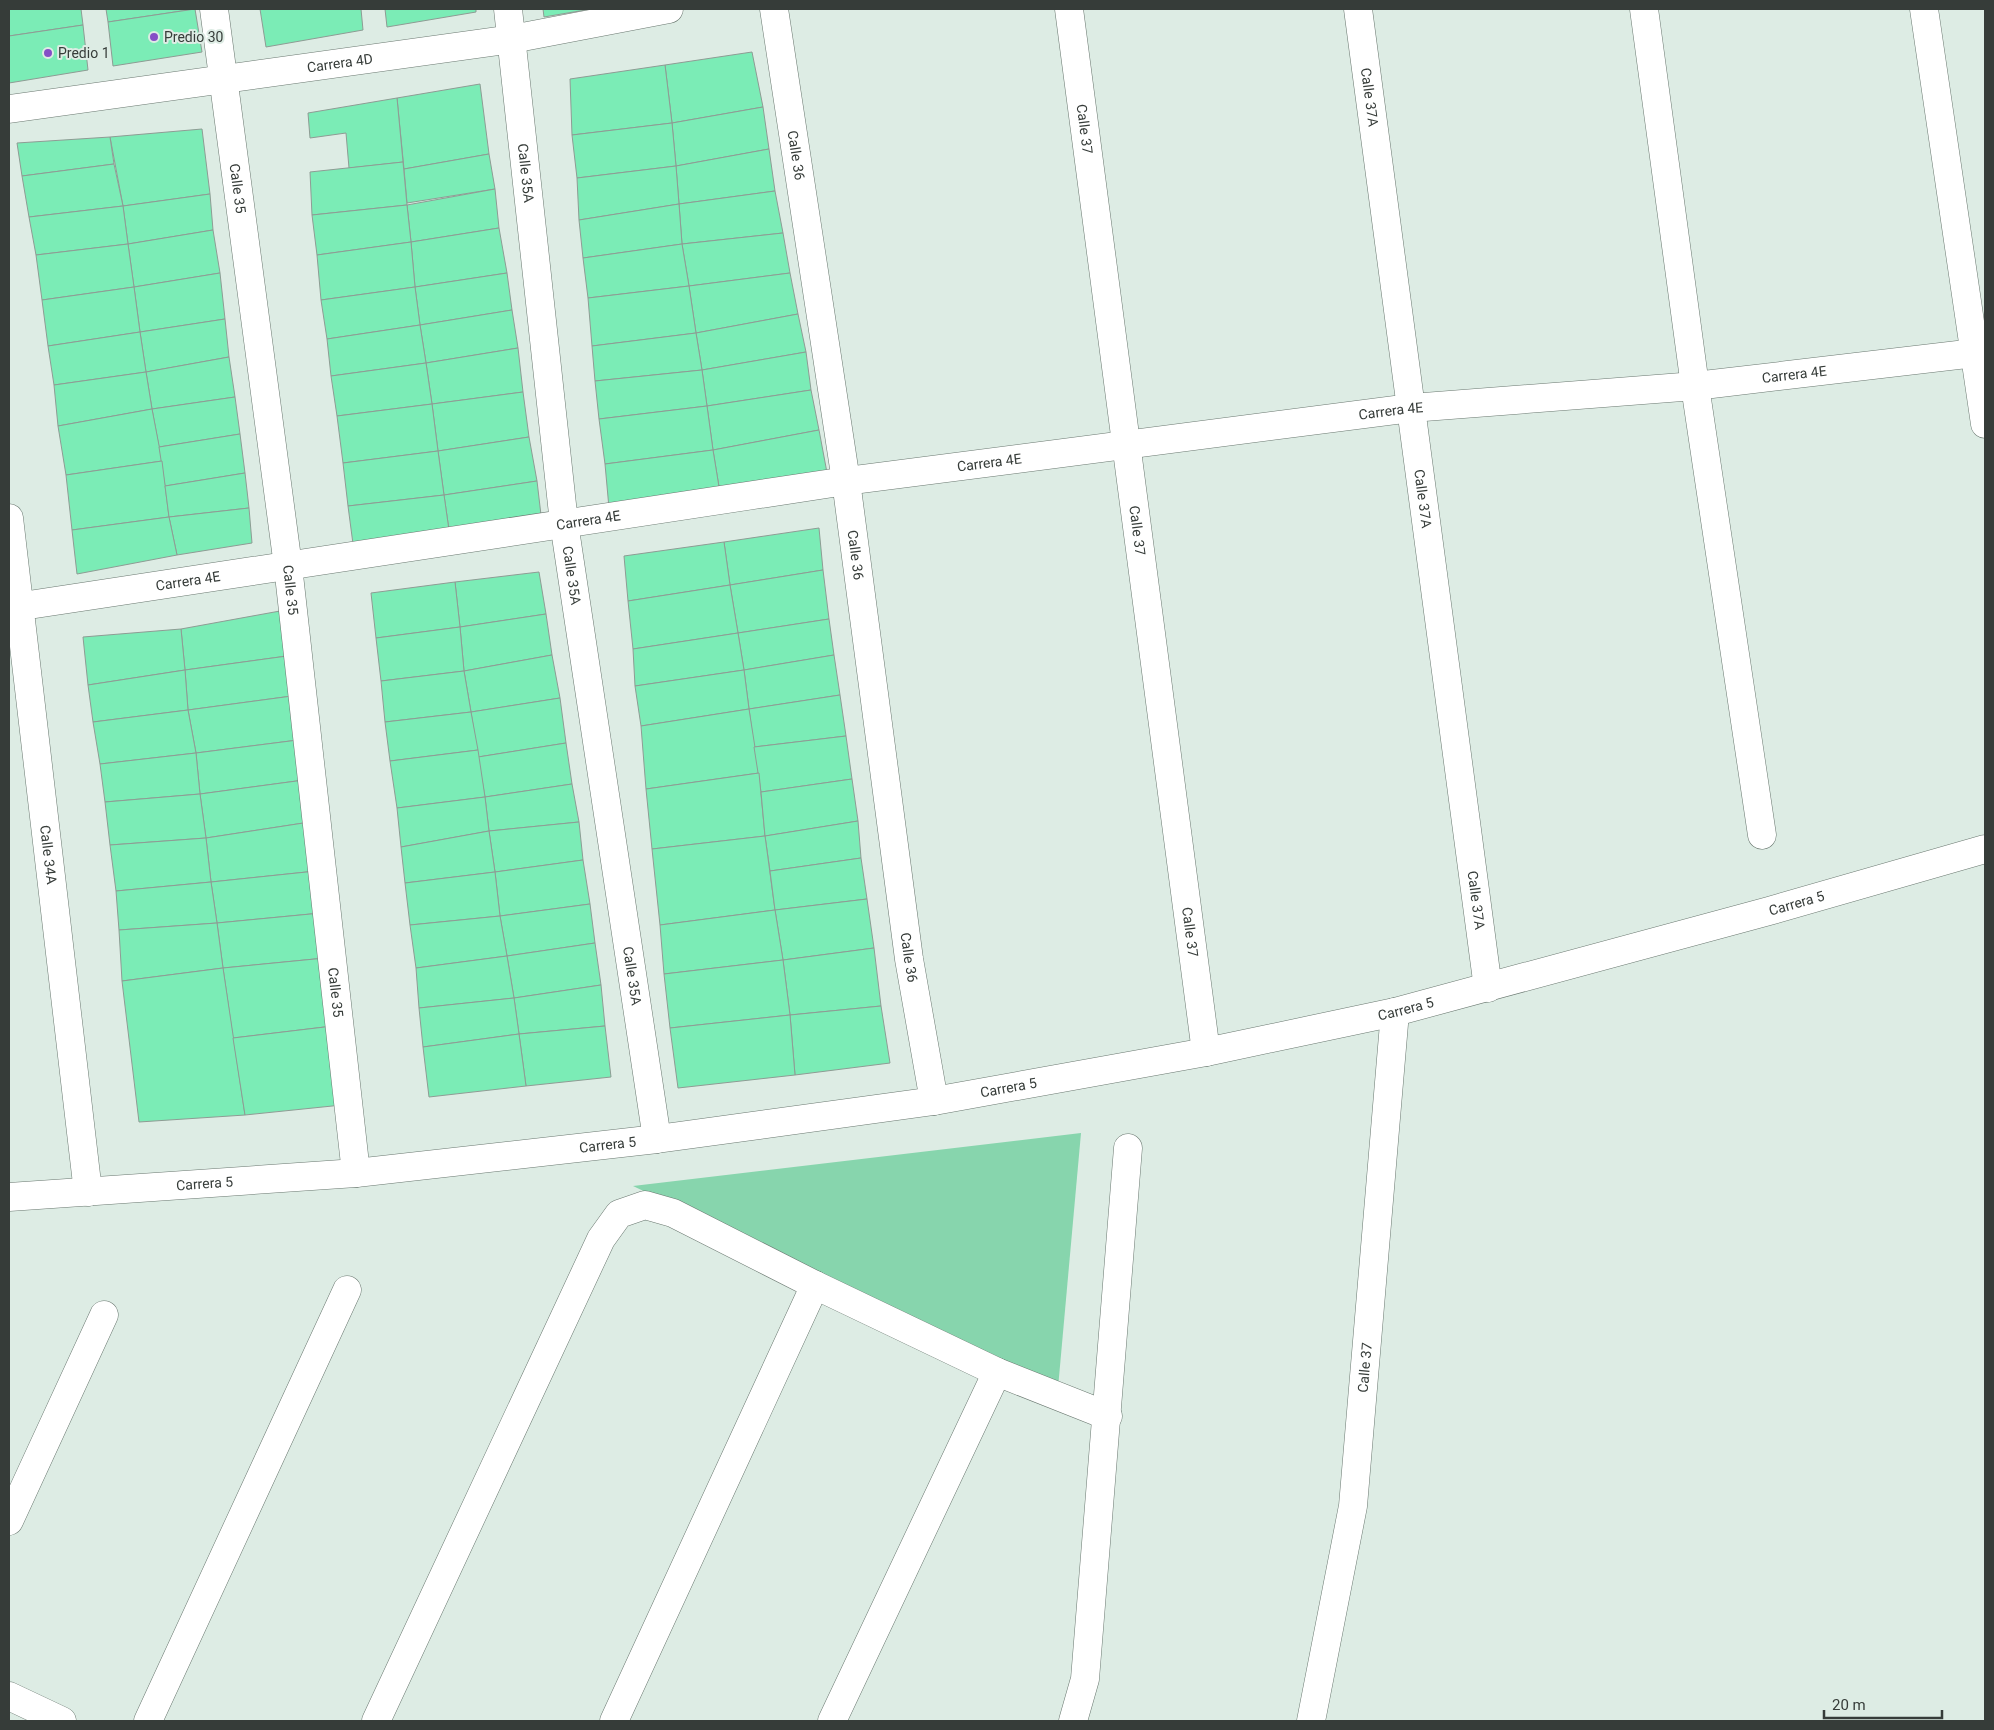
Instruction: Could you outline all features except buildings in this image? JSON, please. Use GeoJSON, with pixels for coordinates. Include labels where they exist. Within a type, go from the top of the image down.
{"type":"FeatureCollection","features":[{"type":"Feature","properties":{"kind":"street","name":"Calle 35"},"geometry":{"type":"LineString","coordinates":[[214,9],[288,566],[356,1173]]}},
{"type":"Feature","properties":{"kind":"street","name":"Calle 35A"},"geometry":{"type":"LineString","coordinates":[[508,9],[564,523],[657,1139]]}},
{"type":"Feature","properties":{"kind":"street","name":"Carrera 4D"},"geometry":{"type":"LineString","coordinates":[[9,109],[512,39],[670,9]]}},
{"type":"Feature","properties":{"kind":"street","name":"Calle 36"},"geometry":{"type":"LineString","coordinates":[[774,9],[846,481],[909,958],[934,1102]]}},
{"type":"Feature","properties":{"kind":"street","name":"Calle 37"},"geometry":{"type":"LineString","coordinates":[[1069,9],[1206,1052]]}},
{"type":"Feature","properties":{"kind":"street","name":"Calle 37A"},"geometry":{"type":"LineString","coordinates":[[1358,9],[1488,988]]}},
{"type":"Feature","properties":{"kind":"street"},"geometry":{"type":"LineString","coordinates":[[1644,9],[1695,386],[1762,835]]}},
{"type":"Feature","properties":{"kind":"street"},"geometry":{"type":"LineString","coordinates":[[1924,9],[1985,424]]}},
{"type":"Feature","properties":{"kind":"street","name":"Carrera 4E"},"geometry":{"type":"LineString","coordinates":[[14,608],[846,481],[1127,447],[1412,408],[1695,386],[1975,353]]}},
{"type":"Feature","properties":{"kind":"street","name":"Calle 34A"},"geometry":{"type":"LineString","coordinates":[[9,518],[14,608],[88,1192]]}},
{"type":"Feature","properties":{"kind":"street","name":"Carrera 5"},"geometry":{"type":"LineString","coordinates":[[9,1197],[356,1173],[657,1139],[934,1102],[1206,1052],[1395,1012],[1488,988],[1985,849]]}},
{"type":"Feature","properties":{"kind":"street","name":"Calle 37"},"geometry":{"type":"LineString","coordinates":[[1311,1721],[1353,1506],[1395,1012]]}},
{"type":"Feature","properties":{"kind":"street"},"geometry":{"type":"LineString","coordinates":[[1073,1721],[1085,1679],[1108,1416],[1128,1148]]}},
{"type":"Feature","properties":{"kind":"street"},"geometry":{"type":"LineString","coordinates":[[376,1721],[601,1239],[619,1214],[645,1205],[673,1212],[815,1285],[997,1372],[1108,1416]]}},
{"type":"Feature","properties":{"kind":"street"},"geometry":{"type":"LineString","coordinates":[[614,1721],[815,1285]]}},
{"type":"Feature","properties":{"kind":"street"},"geometry":{"type":"LineString","coordinates":[[148,1721],[347,1290]]}},
{"type":"Feature","properties":{"kind":"street"},"geometry":{"type":"LineString","coordinates":[[9,1521],[104,1315]]}},
{"type":"Feature","properties":{"kind":"street"},"geometry":{"type":"LineString","coordinates":[[832,1721],[997,1372]]}},
{"type":"Feature","properties":{"kind":"street"},"geometry":{"type":"LineString","coordinates":[[9,1696],[62,1721]]}},
{"type":"Feature","properties":{"kind":"green space"},"geometry":{"type":"Polygon","coordinates":[[[1081,1133],[1058,1388],[633,1186],[1081,1133]]]}},
{"type":"Feature","properties":{"kind":"place","name":"Predio 30"},"geometry":{"type":"Point","coordinates":[154,37]}},
{"type":"Feature","properties":{"kind":"place","name":"Predio 1"},"geometry":{"type":"Point","coordinates":[48,53]}}]}
